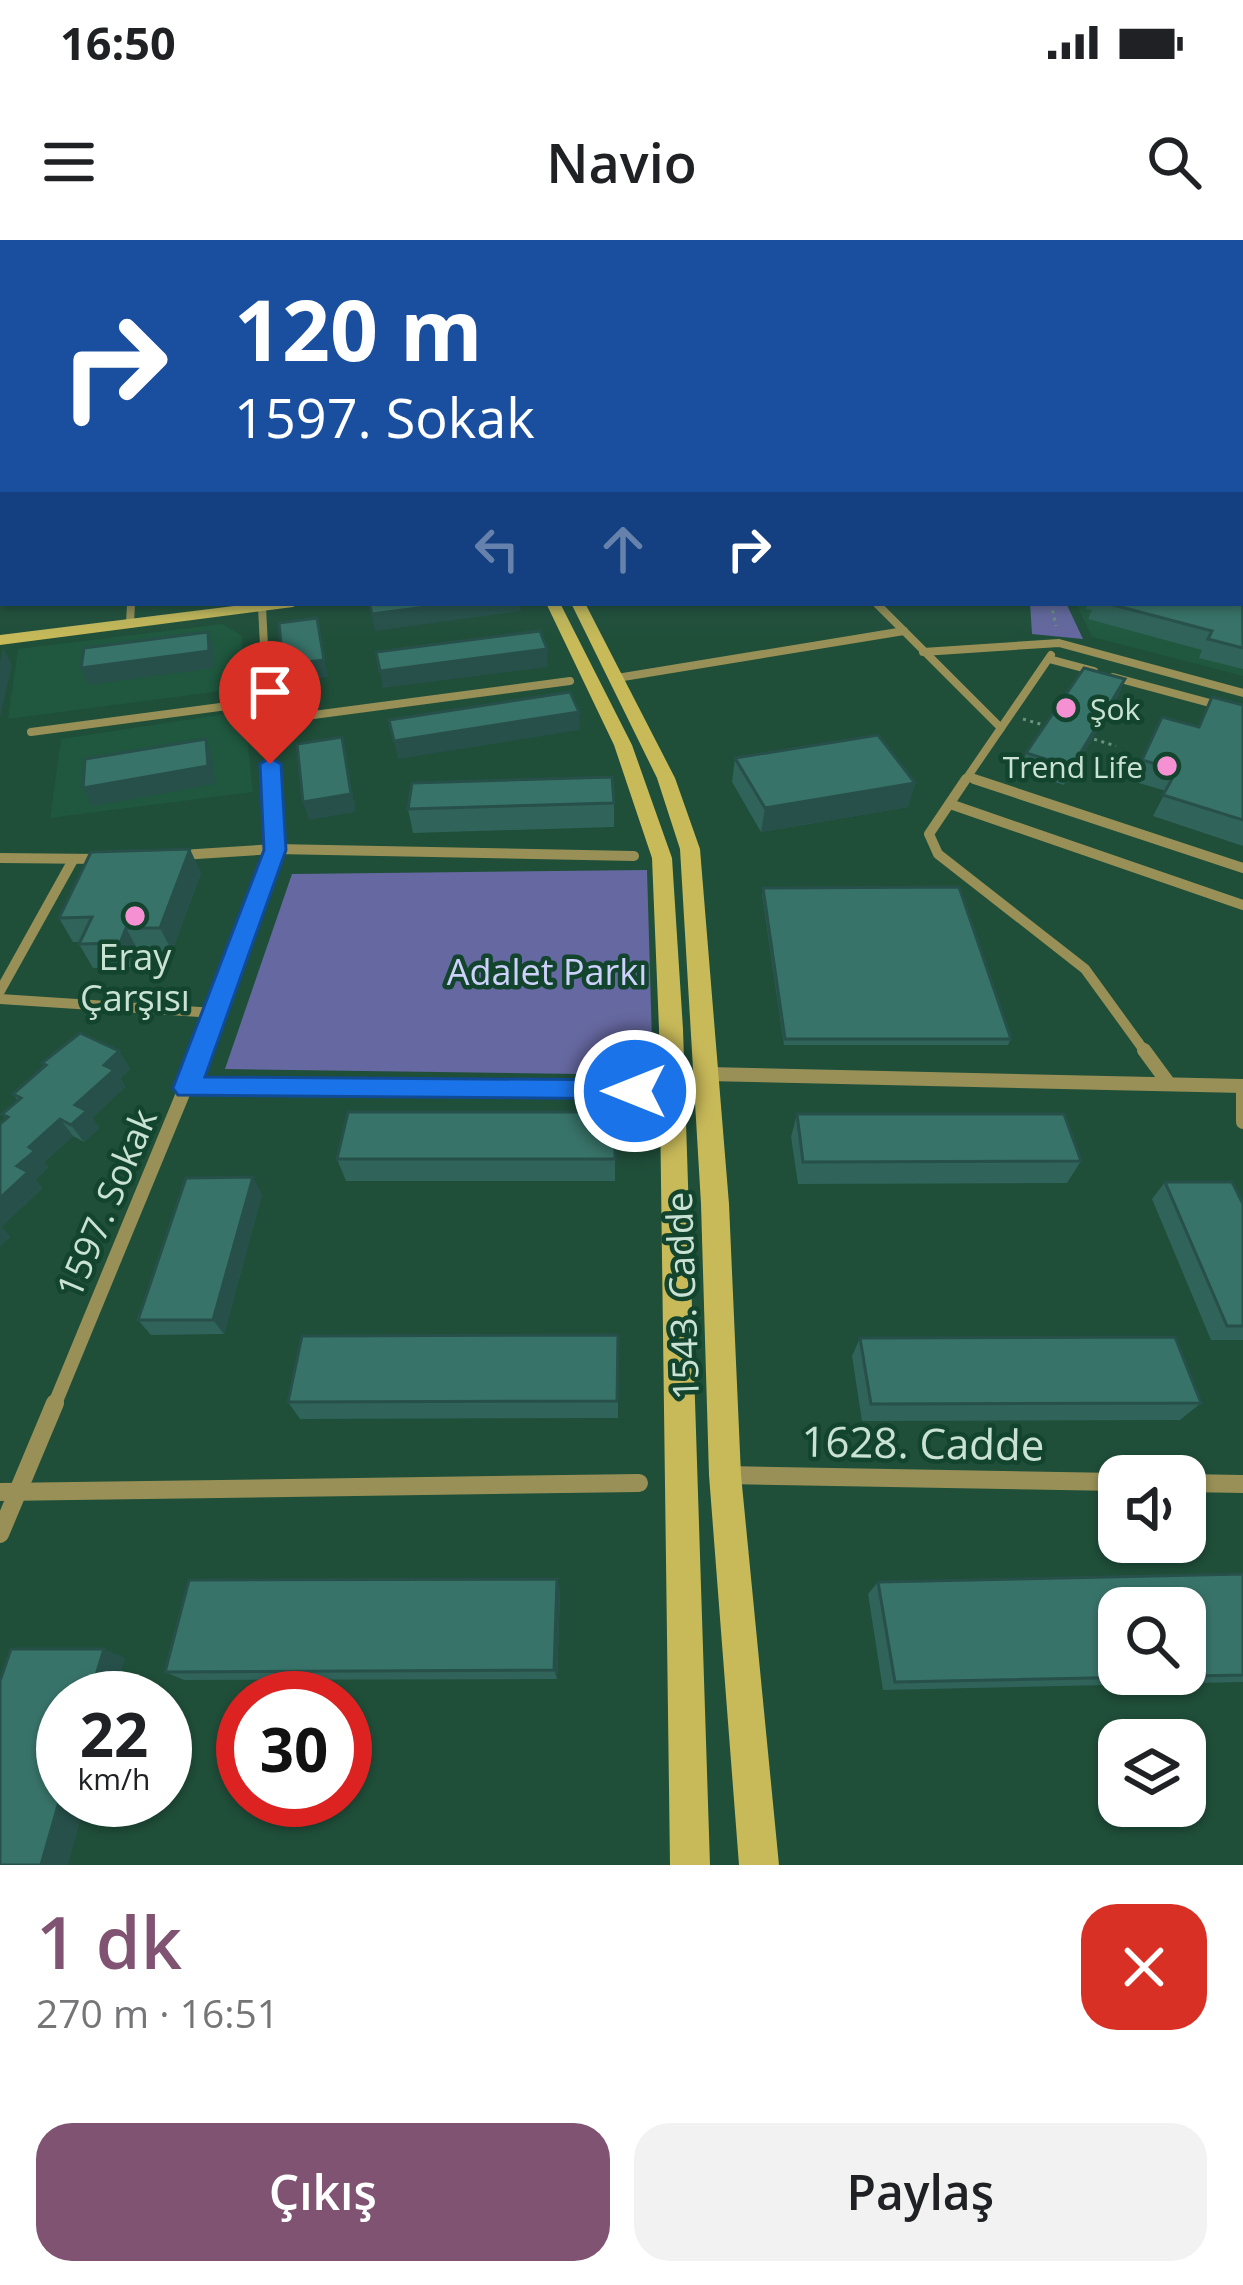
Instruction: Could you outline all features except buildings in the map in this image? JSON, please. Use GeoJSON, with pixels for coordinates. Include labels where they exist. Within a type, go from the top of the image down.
{"type":"FeatureCollection","features":[{"type":"Feature","properties":{"kind":"main road"},"geometry":{"type":"LineString","coordinates":[[0,640],[270,606]]}},
{"type":"Feature","properties":{"kind":"main road","name":"1543. Cadde"},"geometry":{"type":"LineString","coordinates":[[554,606],[623,745],[662,858],[690,1865]]}},
{"type":"Feature","properties":{"kind":"main road","name":"1543. Cadde"},"geometry":{"type":"LineString","coordinates":[[580,606],[666,778],[690,850],[725,1475],[759,1865]]}},
{"type":"Feature","properties":{"kind":"street"},"geometry":{"type":"LineString","coordinates":[[130,624],[131,606]]}},
{"type":"Feature","properties":{"kind":"street"},"geometry":{"type":"LineString","coordinates":[[879,606],[1001,728]]}},
{"type":"Feature","properties":{"kind":"street","name":"1597. Sokak"},"geometry":{"type":"LineString","coordinates":[[0,1534],[8,1493],[188,1088],[275,850],[262,607]]}},
{"type":"Feature","properties":{"kind":"street"},"geometry":{"type":"LineString","coordinates":[[617,678],[904,631]]}},
{"type":"Feature","properties":{"kind":"street"},"geometry":{"type":"LineString","coordinates":[[922,652],[1059,644],[1243,693]]}},
{"type":"Feature","properties":{"kind":"street"},"geometry":{"type":"LineString","coordinates":[[1059,644],[929,834],[938,854],[1085,969],[1169,1084]]}},
{"type":"Feature","properties":{"kind":"street"},"geometry":{"type":"LineString","coordinates":[[1048,659],[1243,712]]}},
{"type":"Feature","properties":{"kind":"street"},"geometry":{"type":"LineString","coordinates":[[268,721],[570,681]]}},
{"type":"Feature","properties":{"kind":"street"},"geometry":{"type":"LineString","coordinates":[[31,732],[266,700]]}},
{"type":"Feature","properties":{"kind":"street"},"geometry":{"type":"LineString","coordinates":[[968,777],[1243,868]]}},
{"type":"Feature","properties":{"kind":"street"},"geometry":{"type":"LineString","coordinates":[[950,804],[1243,905]]}},
{"type":"Feature","properties":{"kind":"street"},"geometry":{"type":"LineString","coordinates":[[163,856],[275,850],[634,856]]}},
{"type":"Feature","properties":{"kind":"street"},"geometry":{"type":"LineString","coordinates":[[0,858],[118,858]]}},
{"type":"Feature","properties":{"kind":"street"},"geometry":{"type":"LineString","coordinates":[[74,860],[0,995],[215,1013]]}},
{"type":"Feature","properties":{"kind":"street"},"geometry":{"type":"LineString","coordinates":[[706,1074],[1243,1088],[1243,1122]]}},
{"type":"Feature","properties":{"kind":"street"},"geometry":{"type":"LineString","coordinates":[[188,1088],[635,1091]]}},
{"type":"Feature","properties":{"kind":"street","name":"1628. Cadde"},"geometry":{"type":"LineString","coordinates":[[725,1475],[1098,1482]]}},
{"type":"Feature","properties":{"kind":"street"},"geometry":{"type":"LineString","coordinates":[[1206,1483],[1243,1484]]}},
{"type":"Feature","properties":{"kind":"street"},"geometry":{"type":"LineString","coordinates":[[8,1493],[639,1484]]}},
{"type":"Feature","properties":{"kind":"path"},"geometry":{"type":"LineString","coordinates":[[1053,606],[1059,644]]}},
{"type":"Feature","properties":{"kind":"path"},"geometry":{"type":"LineString","coordinates":[[1010,715],[1052,727]]}},
{"type":"Feature","properties":{"kind":"path"},"geometry":{"type":"LineString","coordinates":[[1073,734],[1116,746]]}},
{"type":"Feature","properties":{"kind":"shaded area"},"geometry":{"type":"Polygon","coordinates":[[[1077,606],[1243,606],[1243,676],[1092,637],[1077,606]]]}},
{"type":"Feature","properties":{"kind":"shaded area"},"geometry":{"type":"Polygon","coordinates":[[[222,624],[242,636],[244,688],[8,719],[18,649],[222,624]]]}},
{"type":"Feature","properties":{"kind":"shaded area"},"geometry":{"type":"Polygon","coordinates":[[[244,711],[253,792],[50,818],[61,739],[244,711]]]}},
{"type":"Feature","properties":{"kind":"green space"},"geometry":{"type":"Polygon","coordinates":[[[1030,606],[1067,606],[1083,639],[1032,634],[1030,606]]]}},
{"type":"Feature","properties":{"kind":"green space","name":"Adalet Parkı"},"geometry":{"type":"Polygon","coordinates":[[[647,870],[653,1075],[225,1069],[292,874],[647,870]]]}},
{"type":"Feature","properties":{"kind":"place","name":"Şok"},"geometry":{"type":"Point","coordinates":[1066,708]}},
{"type":"Feature","properties":{"kind":"place","name":"Trend Life"},"geometry":{"type":"Point","coordinates":[1167,766]}},
{"type":"Feature","properties":{"kind":"place","name":"Eray Çarşısı"},"geometry":{"type":"Point","coordinates":[135,916]}},
{"type":"Feature","properties":{"kind":"route"},"geometry":{"type":"LineString","coordinates":[[270,764],[275,850],[188,1088],[635,1091]]}}]}
